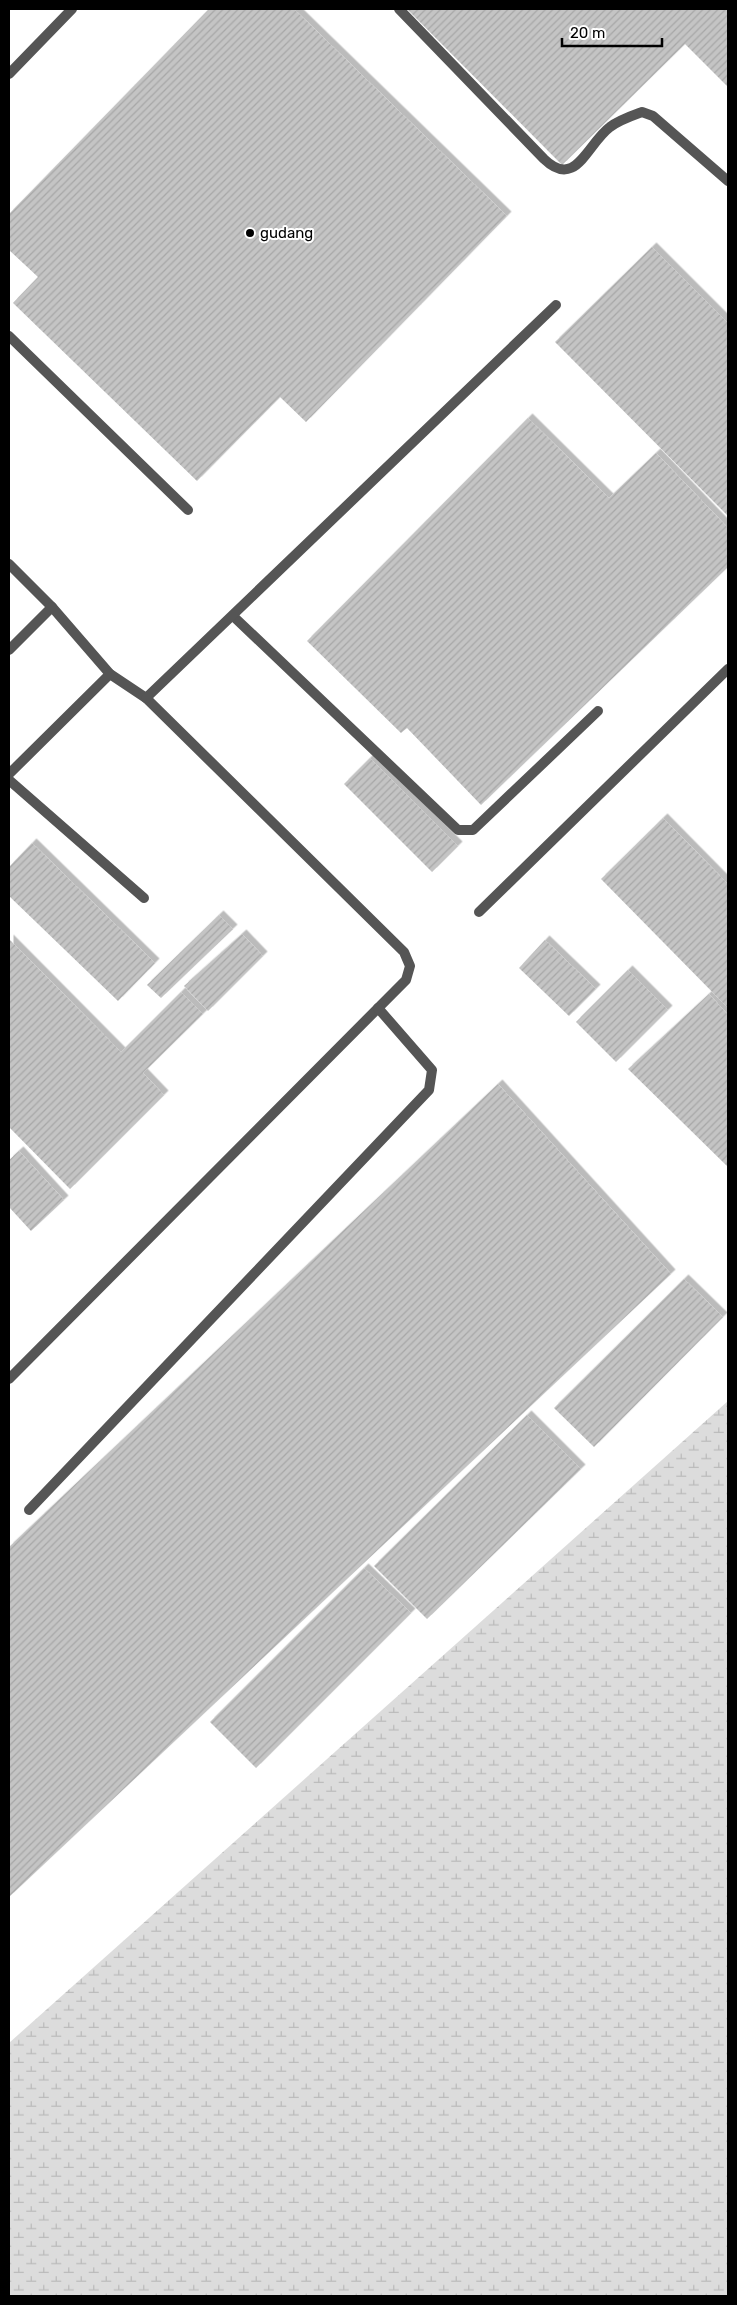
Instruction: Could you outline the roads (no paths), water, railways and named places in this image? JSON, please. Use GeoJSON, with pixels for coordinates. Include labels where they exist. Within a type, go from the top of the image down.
{"type":"FeatureCollection","features":[{"type":"Feature","properties":{"kind":"street"},"geometry":{"type":"LineString","coordinates":[[9,74],[72,9]]}},
{"type":"Feature","properties":{"kind":"street"},"geometry":{"type":"LineString","coordinates":[[399,9],[544,159],[556,169],[564,171],[574,168],[610,128],[642,112],[654,116],[728,181]]}},
{"type":"Feature","properties":{"kind":"street"},"geometry":{"type":"LineString","coordinates":[[146,698],[556,305]]}},
{"type":"Feature","properties":{"kind":"street"},"geometry":{"type":"LineString","coordinates":[[9,336],[188,510]]}},
{"type":"Feature","properties":{"kind":"street"},"geometry":{"type":"LineString","coordinates":[[9,564],[52,607],[110,674],[146,698],[404,952],[410,966],[406,980],[9,1379]]}},
{"type":"Feature","properties":{"kind":"street"},"geometry":{"type":"LineString","coordinates":[[9,650],[52,607]]}},
{"type":"Feature","properties":{"kind":"street"},"geometry":{"type":"LineString","coordinates":[[232,616],[458,830],[473,830],[598,711]]}},
{"type":"Feature","properties":{"kind":"street"},"geometry":{"type":"LineString","coordinates":[[478,912],[728,670]]}},
{"type":"Feature","properties":{"kind":"street"},"geometry":{"type":"LineString","coordinates":[[9,774],[110,674]]}},
{"type":"Feature","properties":{"kind":"street"},"geometry":{"type":"LineString","coordinates":[[9,780],[144,898]]}},
{"type":"Feature","properties":{"kind":"street"},"geometry":{"type":"LineString","coordinates":[[29,1510],[429,1090],[432,1070],[378,1008]]}},
{"type":"Feature","properties":{"kind":"place","name":"gudang"},"geometry":{"type":"Point","coordinates":[250,233]}}]}
